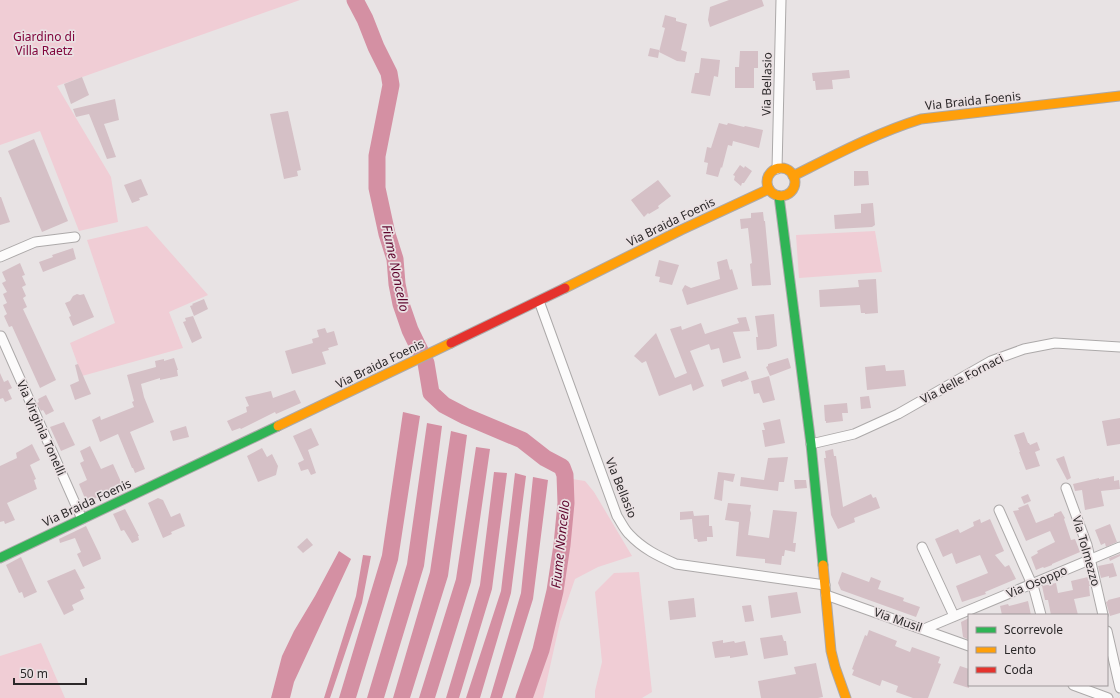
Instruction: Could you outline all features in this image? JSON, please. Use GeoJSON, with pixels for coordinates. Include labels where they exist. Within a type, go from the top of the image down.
{"type":"FeatureCollection","features":[{"type":"Feature","properties":{"kind":"street","name":"Via Bellasio"},"geometry":{"type":"LineString","coordinates":[[777,169],[781,0]]}},
{"type":"Feature","properties":{"kind":"street","name":"Via Braida Foenis"},"geometry":{"type":"LineString","coordinates":[[793,176],[886,131],[921,118],[1120,96]]}},
{"type":"Feature","properties":{"kind":"street"},"geometry":{"type":"LineString","coordinates":[[777,169],[786,170],[793,176],[794,186],[792,191],[786,195],[775,195],[767,185],[770,174],[777,169]]}},
{"type":"Feature","properties":{"kind":"street","name":"Via Braida Foenis"},"geometry":{"type":"LineString","coordinates":[[0,557],[325,404],[539,301],[632,254],[769,189]]}},
{"type":"Feature","properties":{"kind":"street"},"geometry":{"type":"LineString","coordinates":[[779,196],[811,444],[831,651],[846,698]]}},
{"type":"Feature","properties":{"kind":"street"},"geometry":{"type":"LineString","coordinates":[[0,257],[35,242],[75,237]]}},
{"type":"Feature","properties":{"kind":"street","name":"Via Bellasio"},"geometry":{"type":"LineString","coordinates":[[539,301],[617,516],[628,534],[640,545],[655,555],[676,564],[825,590]]}},
{"type":"Feature","properties":{"kind":"street","name":"Via Virginia Tonelli"},"geometry":{"type":"LineString","coordinates":[[1,336],[82,519]]}},
{"type":"Feature","properties":{"kind":"street","name":"Via delle Fornaci"},"geometry":{"type":"LineString","coordinates":[[811,444],[854,434],[898,414],[991,362],[1024,349],[1055,342],[1120,346]]}},
{"type":"Feature","properties":{"kind":"street","name":"Via Tolmezzo"},"geometry":{"type":"LineString","coordinates":[[1066,488],[1087,545],[1103,614]]}},
{"type":"Feature","properties":{"kind":"street"},"geometry":{"type":"LineString","coordinates":[[999,510],[1032,584],[1041,614]]}},
{"type":"Feature","properties":{"kind":"street"},"geometry":{"type":"LineString","coordinates":[[922,547],[954,616]]}},
{"type":"Feature","properties":{"kind":"street","name":"Via Osoppo"},"geometry":{"type":"LineString","coordinates":[[924,629],[1120,547]]}},
{"type":"Feature","properties":{"kind":"street","name":"Via Musil"},"geometry":{"type":"LineString","coordinates":[[825,590],[968,646]]}},
{"type":"Feature","properties":{"kind":"street"},"geometry":{"type":"LineString","coordinates":[[1108,635],[1120,688]]}},
{"type":"Feature","properties":{"kind":"street"},"geometry":{"type":"LineString","coordinates":[[1076,686],[1108,698]]}},
{"type":"Feature","properties":{"kind":"green space","name":"Giardino di Villa Raetz"},"geometry":{"type":"Polygon","coordinates":[[[0,0],[300,0],[57,86],[111,177],[118,222],[79,231],[40,131],[0,145],[0,0]]]}},
{"type":"Feature","properties":{"kind":"green space"},"geometry":{"type":"Polygon","coordinates":[[[147,226],[208,295],[169,312],[183,348],[82,376],[70,343],[115,323],[87,240],[147,226]]]}},
{"type":"Feature","properties":{"kind":"green space"},"geometry":{"type":"Polygon","coordinates":[[[875,231],[882,272],[799,278],[796,235],[875,231]]]}},
{"type":"Feature","properties":{"kind":"green space"},"geometry":{"type":"Polygon","coordinates":[[[572,479],[585,481],[594,492],[632,556],[598,567],[575,579],[560,622],[543,698],[524,698],[541,650],[550,614],[558,576],[562,545],[566,487],[572,479]]]}},
{"type":"Feature","properties":{"kind":"green space"},"geometry":{"type":"Polygon","coordinates":[[[639,572],[652,692],[642,698],[595,698],[595,691],[602,662],[595,592],[614,573],[639,572]]]}},
{"type":"Feature","properties":{"kind":"green space"},"geometry":{"type":"Polygon","coordinates":[[[41,643],[65,698],[0,698],[0,656],[41,643]]]}},
{"type":"Feature","properties":{"kind":"shaded area"},"geometry":{"type":"Polygon","coordinates":[[[403,412],[420,416],[398,560],[356,698],[339,698],[382,555],[403,412]]]}},
{"type":"Feature","properties":{"kind":"shaded area"},"geometry":{"type":"Polygon","coordinates":[[[427,423],[442,426],[424,566],[384,698],[367,698],[407,564],[427,423]]]}},
{"type":"Feature","properties":{"kind":"shaded area"},"geometry":{"type":"Polygon","coordinates":[[[451,431],[467,435],[448,576],[410,698],[393,698],[430,572],[451,431]]]}},
{"type":"Feature","properties":{"kind":"shaded area"},"geometry":{"type":"Polygon","coordinates":[[[476,447],[490,449],[471,582],[435,698],[419,698],[456,579],[476,447]]]}},
{"type":"Feature","properties":{"kind":"shaded area"},"geometry":{"type":"Polygon","coordinates":[[[494,472],[507,473],[492,589],[459,698],[446,698],[480,585],[494,472]]]}},
{"type":"Feature","properties":{"kind":"shaded area"},"geometry":{"type":"Polygon","coordinates":[[[515,473],[526,476],[511,593],[480,698],[466,698],[501,591],[515,473]]]}},
{"type":"Feature","properties":{"kind":"shaded area"},"geometry":{"type":"Polygon","coordinates":[[[533,477],[548,480],[533,599],[502,698],[490,698],[521,593],[533,477]]]}},
{"type":"Feature","properties":{"kind":"shaded area"},"geometry":{"type":"Polygon","coordinates":[[[339,551],[351,559],[294,682],[290,698],[271,698],[282,656],[294,631],[339,551]]]}},
{"type":"Feature","properties":{"kind":"shaded area"},"geometry":{"type":"Polygon","coordinates":[[[363,555],[371,556],[362,603],[330,698],[324,698],[356,596],[363,555]]]}},
{"type":"Feature","properties":{"kind":"building"},"geometry":{"type":"Polygon","coordinates":[[[729,0],[762,0],[764,6],[710,27],[708,20],[710,7],[729,0]]]}},
{"type":"Feature","properties":{"kind":"building"},"geometry":{"type":"Polygon","coordinates":[[[665,15],[676,18],[676,21],[687,24],[681,50],[687,52],[685,62],[677,61],[659,52],[665,28],[662,27],[665,15]]]}},
{"type":"Feature","properties":{"kind":"building"},"geometry":{"type":"Polygon","coordinates":[[[650,48],[659,50],[658,58],[648,56],[650,48]]]}},
{"type":"Feature","properties":{"kind":"building"},"geometry":{"type":"Polygon","coordinates":[[[740,51],[758,51],[758,68],[754,68],[754,88],[735,88],[735,67],[739,67],[740,51]]]}},
{"type":"Feature","properties":{"kind":"building"},"geometry":{"type":"Polygon","coordinates":[[[701,58],[720,60],[718,77],[714,76],[710,96],[691,93],[695,73],[699,73],[701,58]]]}},
{"type":"Feature","properties":{"kind":"building"},"geometry":{"type":"Polygon","coordinates":[[[849,70],[850,78],[832,80],[833,89],[816,90],[812,73],[849,70]]]}},
{"type":"Feature","properties":{"kind":"building"},"geometry":{"type":"Polygon","coordinates":[[[82,77],[89,95],[71,104],[64,84],[82,77]]]}},
{"type":"Feature","properties":{"kind":"building"},"geometry":{"type":"Polygon","coordinates":[[[115,99],[119,120],[104,124],[116,157],[107,159],[89,114],[76,117],[73,109],[115,99]]]}},
{"type":"Feature","properties":{"kind":"building"},"geometry":{"type":"Polygon","coordinates":[[[288,111],[301,170],[297,171],[298,176],[284,179],[270,114],[288,111]]]}},
{"type":"Feature","properties":{"kind":"building"},"geometry":{"type":"Polygon","coordinates":[[[719,123],[727,125],[728,123],[763,130],[759,148],[733,141],[732,146],[728,145],[718,177],[706,174],[708,163],[704,162],[707,147],[711,148],[719,123]]]}},
{"type":"Feature","properties":{"kind":"building"},"geometry":{"type":"Polygon","coordinates":[[[34,139],[68,221],[42,232],[8,151],[34,139]]]}},
{"type":"Feature","properties":{"kind":"building"},"geometry":{"type":"Polygon","coordinates":[[[740,165],[744,168],[745,166],[752,171],[741,186],[734,180],[735,176],[733,175],[740,165]]]}},
{"type":"Feature","properties":{"kind":"building"},"geometry":{"type":"Polygon","coordinates":[[[854,171],[868,171],[869,185],[854,186],[854,171]]]}},
{"type":"Feature","properties":{"kind":"building"},"geometry":{"type":"Polygon","coordinates":[[[141,179],[148,195],[139,198],[140,200],[132,203],[124,185],[141,179]]]}},
{"type":"Feature","properties":{"kind":"building"},"geometry":{"type":"Polygon","coordinates":[[[658,180],[671,196],[658,206],[659,208],[649,214],[648,213],[644,217],[631,200],[658,180]]]}},
{"type":"Feature","properties":{"kind":"building"},"geometry":{"type":"Polygon","coordinates":[[[0,197],[10,222],[0,225],[0,197]]]}},
{"type":"Feature","properties":{"kind":"building"},"geometry":{"type":"Polygon","coordinates":[[[873,203],[875,225],[872,227],[835,229],[834,215],[861,213],[861,204],[873,203]]]}},
{"type":"Feature","properties":{"kind":"building"},"geometry":{"type":"Polygon","coordinates":[[[763,212],[771,285],[752,286],[750,264],[752,263],[748,228],[741,229],[740,219],[751,218],[751,213],[763,212]]]}},
{"type":"Feature","properties":{"kind":"building"},"geometry":{"type":"Polygon","coordinates":[[[73,248],[76,259],[43,272],[39,262],[53,257],[52,255],[73,248]]]}},
{"type":"Feature","properties":{"kind":"building"},"geometry":{"type":"Polygon","coordinates":[[[727,259],[730,270],[732,269],[738,289],[687,305],[682,290],[685,285],[691,288],[720,279],[717,262],[727,259]]]}},
{"type":"Feature","properties":{"kind":"building"},"geometry":{"type":"Polygon","coordinates":[[[659,260],[679,265],[672,285],[659,282],[660,277],[655,276],[659,260]]]}},
{"type":"Feature","properties":{"kind":"building"},"geometry":{"type":"Polygon","coordinates":[[[20,263],[25,275],[22,276],[26,285],[22,287],[26,296],[23,298],[27,307],[23,309],[56,380],[40,388],[12,326],[9,327],[4,316],[7,314],[3,305],[7,303],[3,294],[7,292],[2,283],[6,281],[2,272],[20,263]]]}},
{"type":"Feature","properties":{"kind":"building"},"geometry":{"type":"Polygon","coordinates":[[[876,279],[878,313],[861,313],[860,305],[820,307],[819,290],[859,287],[858,280],[876,279]]]}},
{"type":"Feature","properties":{"kind":"building"},"geometry":{"type":"Polygon","coordinates":[[[77,294],[84,294],[94,317],[73,326],[69,317],[71,316],[65,303],[70,301],[73,296],[77,294]]]}},
{"type":"Feature","properties":{"kind":"building"},"geometry":{"type":"Polygon","coordinates":[[[204,299],[208,309],[194,316],[190,306],[204,299]]]}},
{"type":"Feature","properties":{"kind":"building"},"geometry":{"type":"Polygon","coordinates":[[[774,314],[777,346],[769,349],[757,350],[756,337],[758,337],[755,316],[774,314]]]}},
{"type":"Feature","properties":{"kind":"building"},"geometry":{"type":"Polygon","coordinates":[[[193,316],[202,338],[192,343],[183,322],[186,321],[185,318],[193,316]]]}},
{"type":"Feature","properties":{"kind":"building"},"geometry":{"type":"Polygon","coordinates":[[[746,317],[750,331],[733,332],[741,358],[723,363],[719,348],[711,350],[709,344],[690,351],[704,386],[693,391],[691,384],[659,396],[646,361],[642,363],[634,356],[656,333],[675,378],[687,373],[670,329],[681,326],[682,330],[701,323],[705,334],[739,323],[737,318],[746,317]]]}},
{"type":"Feature","properties":{"kind":"building"},"geometry":{"type":"Polygon","coordinates":[[[325,328],[327,333],[334,331],[338,345],[328,348],[329,350],[322,352],[326,364],[292,374],[285,351],[313,343],[312,339],[319,337],[317,330],[325,328]]]}},
{"type":"Feature","properties":{"kind":"building"},"geometry":{"type":"Polygon","coordinates":[[[174,358],[178,370],[178,376],[160,380],[160,378],[141,384],[144,397],[154,422],[130,432],[145,469],[135,473],[118,434],[100,442],[92,420],[100,416],[101,420],[134,407],[132,402],[134,401],[127,375],[156,367],[155,361],[164,359],[164,361],[174,358]]]}},
{"type":"Feature","properties":{"kind":"building"},"geometry":{"type":"Polygon","coordinates":[[[788,358],[791,368],[770,376],[766,367],[768,364],[788,358]]]}},
{"type":"Feature","properties":{"kind":"building"},"geometry":{"type":"Polygon","coordinates":[[[78,364],[91,394],[75,400],[70,385],[79,381],[75,365],[78,364]]]}},
{"type":"Feature","properties":{"kind":"building"},"geometry":{"type":"Polygon","coordinates":[[[885,365],[886,371],[904,370],[906,386],[867,390],[865,367],[885,365]]]}},
{"type":"Feature","properties":{"kind":"building"},"geometry":{"type":"Polygon","coordinates":[[[746,371],[749,379],[723,387],[721,380],[746,371]]]}},
{"type":"Feature","properties":{"kind":"building"},"geometry":{"type":"Polygon","coordinates":[[[0,373],[4,382],[8,380],[12,388],[8,390],[12,399],[5,402],[3,398],[0,399],[0,373]]]}},
{"type":"Feature","properties":{"kind":"building"},"geometry":{"type":"Polygon","coordinates":[[[769,376],[775,400],[763,403],[759,393],[754,394],[751,381],[769,376]]]}},
{"type":"Feature","properties":{"kind":"building"},"geometry":{"type":"Polygon","coordinates":[[[295,390],[301,403],[276,414],[275,412],[241,429],[232,431],[227,421],[247,412],[246,407],[249,406],[245,397],[271,391],[273,398],[295,390]]]}},
{"type":"Feature","properties":{"kind":"building"},"geometry":{"type":"Polygon","coordinates":[[[46,395],[54,411],[46,415],[43,410],[41,411],[37,403],[39,402],[38,399],[46,395]]]}},
{"type":"Feature","properties":{"kind":"building"},"geometry":{"type":"Polygon","coordinates":[[[869,396],[871,408],[861,409],[860,397],[869,396]]]}},
{"type":"Feature","properties":{"kind":"building"},"geometry":{"type":"Polygon","coordinates":[[[847,403],[848,413],[842,413],[843,421],[826,423],[824,405],[847,403]]]}},
{"type":"Feature","properties":{"kind":"building"},"geometry":{"type":"Polygon","coordinates":[[[1120,418],[1120,444],[1107,446],[1102,421],[1120,418]]]}},
{"type":"Feature","properties":{"kind":"building"},"geometry":{"type":"Polygon","coordinates":[[[780,419],[785,443],[765,447],[762,430],[765,430],[763,423],[780,419]]]}},
{"type":"Feature","properties":{"kind":"building"},"geometry":{"type":"Polygon","coordinates":[[[64,422],[75,445],[61,451],[50,427],[64,422]]]}},
{"type":"Feature","properties":{"kind":"building"},"geometry":{"type":"Polygon","coordinates":[[[186,426],[189,437],[173,441],[170,431],[186,426]]]}},
{"type":"Feature","properties":{"kind":"building"},"geometry":{"type":"Polygon","coordinates":[[[311,428],[319,445],[308,450],[316,473],[311,475],[308,469],[301,471],[298,463],[304,460],[293,436],[311,428]]]}},
{"type":"Feature","properties":{"kind":"building"},"geometry":{"type":"Polygon","coordinates":[[[1024,432],[1028,443],[1030,445],[1037,442],[1040,450],[1035,452],[1040,466],[1026,470],[1014,435],[1024,432]]]}},
{"type":"Feature","properties":{"kind":"building"},"geometry":{"type":"Polygon","coordinates":[[[32,444],[40,460],[30,465],[36,479],[34,480],[37,489],[7,503],[15,520],[5,524],[4,521],[0,522],[0,466],[17,458],[16,453],[32,444]]]}},
{"type":"Feature","properties":{"kind":"building"},"geometry":{"type":"Polygon","coordinates":[[[90,446],[101,469],[113,464],[122,484],[100,494],[101,496],[86,501],[79,484],[87,480],[80,463],[84,461],[80,451],[90,446]]]}},
{"type":"Feature","properties":{"kind":"building"},"geometry":{"type":"Polygon","coordinates":[[[262,448],[267,457],[272,454],[278,466],[276,475],[258,482],[247,456],[262,448]]]}},
{"type":"Feature","properties":{"kind":"building"},"geometry":{"type":"Polygon","coordinates":[[[833,449],[834,456],[836,456],[843,507],[871,494],[873,498],[876,497],[880,508],[854,518],[855,522],[838,529],[831,515],[824,458],[826,458],[825,451],[833,449]]]}},
{"type":"Feature","properties":{"kind":"building"},"geometry":{"type":"Polygon","coordinates":[[[1064,456],[1071,478],[1067,480],[1056,459],[1064,456]]]}},
{"type":"Feature","properties":{"kind":"building"},"geometry":{"type":"Polygon","coordinates":[[[788,457],[784,482],[779,482],[778,491],[740,486],[741,477],[764,480],[768,458],[788,457]]]}},
{"type":"Feature","properties":{"kind":"building"},"geometry":{"type":"Polygon","coordinates":[[[718,472],[735,474],[733,482],[724,480],[722,501],[714,499],[718,472]]]}},
{"type":"Feature","properties":{"kind":"building"},"geometry":{"type":"Polygon","coordinates":[[[1114,476],[1114,481],[1119,480],[1120,489],[1101,491],[1104,506],[1085,510],[1082,490],[1075,491],[1073,484],[1114,476]]]}},
{"type":"Feature","properties":{"kind":"building"},"geometry":{"type":"Polygon","coordinates":[[[794,480],[806,480],[807,488],[795,489],[794,480]]]}},
{"type":"Feature","properties":{"kind":"building"},"geometry":{"type":"Polygon","coordinates":[[[1028,494],[1031,501],[1024,504],[1021,497],[1028,494]]]}},
{"type":"Feature","properties":{"kind":"building"},"geometry":{"type":"Polygon","coordinates":[[[158,498],[163,500],[171,517],[180,513],[185,526],[171,532],[172,534],[163,538],[148,503],[158,498]]]}},
{"type":"Feature","properties":{"kind":"building"},"geometry":{"type":"Polygon","coordinates":[[[728,503],[751,505],[748,535],[769,538],[773,510],[797,512],[793,543],[796,543],[795,552],[785,550],[784,556],[782,556],[781,565],[765,563],[765,559],[736,556],[739,522],[725,520],[728,503]]]}},
{"type":"Feature","properties":{"kind":"building"},"geometry":{"type":"Polygon","coordinates":[[[1028,504],[1036,523],[1054,516],[1054,514],[1061,511],[1065,518],[1064,519],[1071,540],[1075,539],[1080,552],[1052,565],[1036,570],[1031,557],[1038,553],[1037,551],[1055,542],[1050,531],[1026,541],[1013,511],[1019,510],[1018,508],[1028,504]]]}},
{"type":"Feature","properties":{"kind":"building"},"geometry":{"type":"Polygon","coordinates":[[[125,509],[139,536],[139,540],[132,543],[124,530],[121,531],[113,514],[125,509]]]}},
{"type":"Feature","properties":{"kind":"building"},"geometry":{"type":"Polygon","coordinates":[[[693,511],[694,516],[709,515],[709,526],[712,526],[713,537],[707,537],[707,541],[698,542],[697,539],[694,539],[692,519],[680,520],[680,512],[693,511]]]}},
{"type":"Feature","properties":{"kind":"building"},"geometry":{"type":"Polygon","coordinates":[[[980,519],[981,523],[990,519],[1004,551],[995,555],[1005,567],[1009,565],[1016,579],[985,592],[986,594],[962,602],[956,586],[988,573],[980,555],[956,564],[952,553],[943,557],[935,539],[958,529],[960,533],[974,526],[973,522],[980,519]]]}},
{"type":"Feature","properties":{"kind":"building"},"geometry":{"type":"Polygon","coordinates":[[[1110,524],[1117,542],[1106,547],[1105,543],[1101,545],[1095,530],[1110,524]]]}},
{"type":"Feature","properties":{"kind":"building"},"geometry":{"type":"Polygon","coordinates":[[[86,526],[101,559],[83,567],[77,554],[81,552],[75,538],[60,543],[59,539],[86,526]]]}},
{"type":"Feature","properties":{"kind":"building"},"geometry":{"type":"Polygon","coordinates":[[[307,538],[313,545],[303,553],[297,547],[307,538]]]}},
{"type":"Feature","properties":{"kind":"building"},"geometry":{"type":"Polygon","coordinates":[[[1120,554],[1120,556],[1110,561],[1109,558],[1120,554]]]}},
{"type":"Feature","properties":{"kind":"building"},"geometry":{"type":"Polygon","coordinates":[[[21,557],[37,592],[24,598],[22,592],[19,593],[6,565],[21,557]]]}},
{"type":"Feature","properties":{"kind":"building"},"geometry":{"type":"Polygon","coordinates":[[[1113,563],[1117,576],[1101,578],[1098,566],[1113,563]]]}},
{"type":"Feature","properties":{"kind":"building"},"geometry":{"type":"Polygon","coordinates":[[[75,569],[85,588],[80,590],[84,599],[72,605],[74,610],[64,615],[47,581],[75,569]]]}},
{"type":"Feature","properties":{"kind":"building"},"geometry":{"type":"Polygon","coordinates":[[[842,572],[869,582],[871,577],[881,581],[878,589],[904,598],[903,601],[920,607],[916,617],[841,590],[838,583],[842,572]]]}},
{"type":"Feature","properties":{"kind":"building"},"geometry":{"type":"Polygon","coordinates":[[[1088,577],[1090,596],[1074,599],[1078,614],[1051,614],[1048,600],[1045,600],[1042,586],[1056,583],[1058,593],[1073,590],[1071,581],[1088,577]]]}},
{"type":"Feature","properties":{"kind":"building"},"geometry":{"type":"Polygon","coordinates":[[[797,592],[801,613],[771,618],[768,596],[797,592]]]}},
{"type":"Feature","properties":{"kind":"building"},"geometry":{"type":"Polygon","coordinates":[[[1120,597],[1120,613],[1110,616],[1106,602],[1108,600],[1120,597]]]}},
{"type":"Feature","properties":{"kind":"building"},"geometry":{"type":"Polygon","coordinates":[[[694,598],[696,617],[670,620],[668,601],[694,598]]]}},
{"type":"Feature","properties":{"kind":"building"},"geometry":{"type":"Polygon","coordinates":[[[1028,601],[1031,614],[1002,614],[1000,606],[1008,604],[1009,606],[1028,601]]]}},
{"type":"Feature","properties":{"kind":"building"},"geometry":{"type":"Polygon","coordinates":[[[751,605],[754,621],[745,622],[742,606],[751,605]]]}},
{"type":"Feature","properties":{"kind":"building"},"geometry":{"type":"Polygon","coordinates":[[[968,618],[968,640],[963,637],[961,622],[968,618]]]}},
{"type":"Feature","properties":{"kind":"building"},"geometry":{"type":"Polygon","coordinates":[[[869,630],[897,641],[895,646],[910,652],[912,647],[940,657],[938,663],[941,664],[928,698],[913,698],[896,692],[898,686],[882,680],[880,686],[852,675],[854,670],[852,669],[865,635],[867,636],[869,630]]]}},
{"type":"Feature","properties":{"kind":"building"},"geometry":{"type":"Polygon","coordinates":[[[782,635],[784,641],[786,641],[788,655],[764,659],[760,638],[782,635]]]}},
{"type":"Feature","properties":{"kind":"building"},"geometry":{"type":"Polygon","coordinates":[[[723,640],[723,643],[745,641],[748,655],[730,658],[730,656],[715,658],[712,642],[723,640]]]}},
{"type":"Feature","properties":{"kind":"building"},"geometry":{"type":"Polygon","coordinates":[[[816,663],[823,697],[761,698],[758,681],[796,674],[794,667],[816,663]]]}},
{"type":"Feature","properties":{"kind":"building"},"geometry":{"type":"Polygon","coordinates":[[[960,666],[968,669],[969,688],[953,683],[960,666]]]}},
{"type":"Feature","properties":{"kind":"waterway","name":"Fiume Noncello"},"geometry":{"type":"LineString","coordinates":[[355,0],[389,73],[391,85],[377,156],[377,188],[387,234],[395,259],[397,284],[401,304],[410,330],[426,363],[431,393],[444,405],[465,416],[522,440],[545,458],[562,467],[565,475],[566,503],[562,545],[555,591],[541,650],[524,698]]}},
{"type":"Feature","properties":{"kind":"traffic: fast"},"geometry":{"type":"LineString","coordinates":[[779,196],[811,444],[823,565]]}},
{"type":"Feature","properties":{"kind":"traffic: fast"},"geometry":{"type":"LineString","coordinates":[[0,558],[278,426]]}},
{"type":"Feature","properties":{"kind":"traffic: slow"},"geometry":{"type":"LineString","coordinates":[[793,176],[840,152],[921,119],[1120,96]]}},
{"type":"Feature","properties":{"kind":"traffic: slow"},"geometry":{"type":"LineString","coordinates":[[781,168],[791,172],[795,182],[791,192],[781,196],[771,192],[767,182],[771,172],[781,168]]}},
{"type":"Feature","properties":{"kind":"traffic: slow"},"geometry":{"type":"LineString","coordinates":[[565,288],[681,230],[769,189]]}},
{"type":"Feature","properties":{"kind":"traffic: slow"},"geometry":{"type":"LineString","coordinates":[[278,426],[451,343]]}},
{"type":"Feature","properties":{"kind":"traffic: slow"},"geometry":{"type":"LineString","coordinates":[[823,565],[831,651],[846,698]]}},
{"type":"Feature","properties":{"kind":"traffic: jam"},"geometry":{"type":"LineString","coordinates":[[451,343],[565,288]]}}]}
